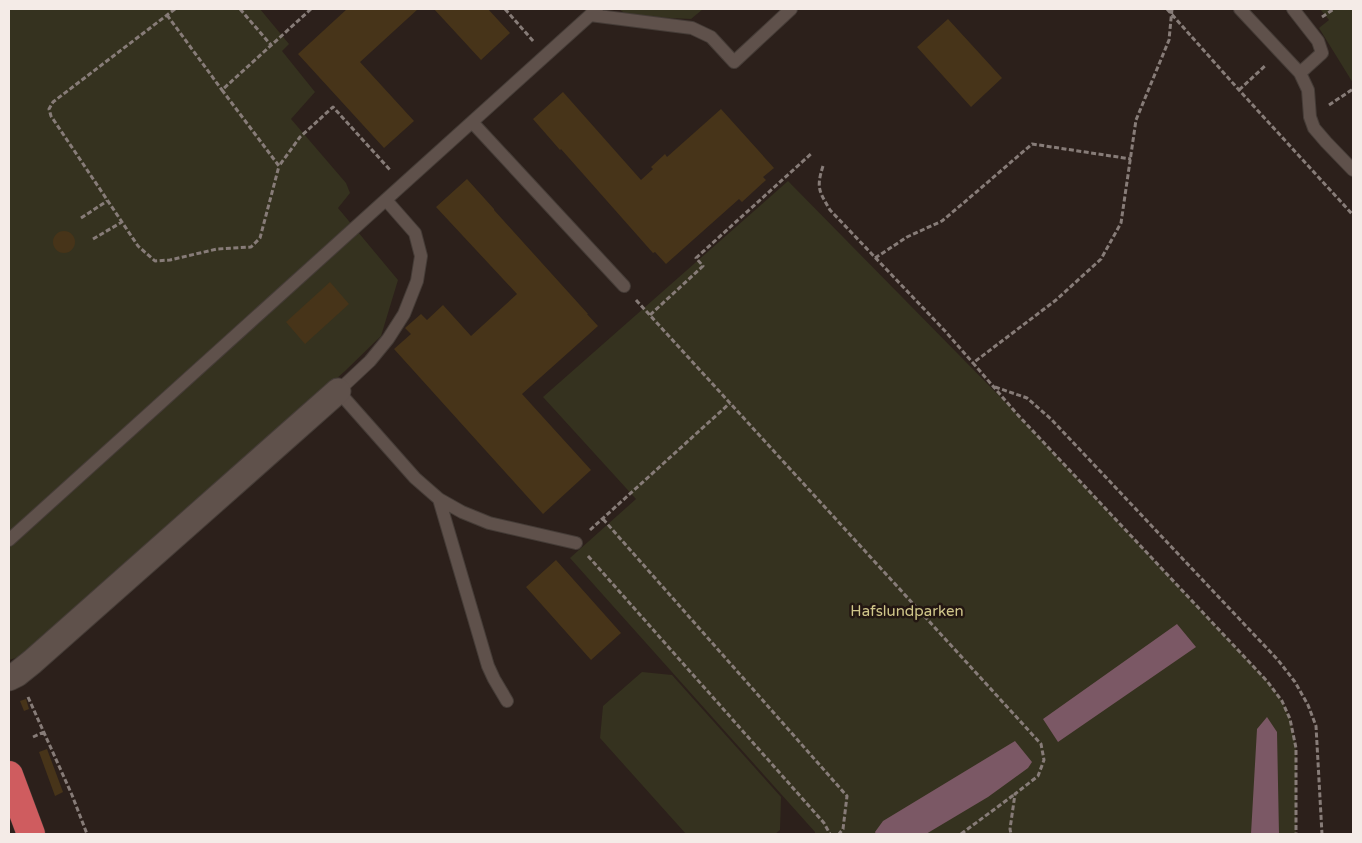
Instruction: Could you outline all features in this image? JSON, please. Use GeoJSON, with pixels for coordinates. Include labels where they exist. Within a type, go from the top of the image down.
{"type":"FeatureCollection","features":[{"type":"Feature","properties":{"kind":"highway"},"geometry":{"type":"LineString","coordinates":[[9,775],[31,834]]}},
{"type":"Feature","properties":{"kind":"street"},"geometry":{"type":"LineString","coordinates":[[13,676],[338,391]]}},
{"type":"Feature","properties":{"kind":"lane"},"geometry":{"type":"LineString","coordinates":[[9,540],[594,12],[692,28],[711,37],[734,62],[791,9]]}},
{"type":"Feature","properties":{"kind":"lane"},"geometry":{"type":"LineString","coordinates":[[1240,9],[1300,73],[1308,90],[1310,117],[1314,128],[1353,170]]}},
{"type":"Feature","properties":{"kind":"lane"},"geometry":{"type":"LineString","coordinates":[[1293,9],[1318,41],[1322,53],[1300,73]]}},
{"type":"Feature","properties":{"kind":"lane"},"geometry":{"type":"LineString","coordinates":[[472,122],[627,290]]}},
{"type":"Feature","properties":{"kind":"lane"},"geometry":{"type":"LineString","coordinates":[[386,200],[415,233],[421,256],[417,281],[404,314],[388,340],[370,361],[338,391],[415,478],[439,499],[462,512],[489,523],[576,543]]}},
{"type":"Feature","properties":{"kind":"lane"},"geometry":{"type":"LineString","coordinates":[[439,499],[488,666],[507,701]]}},
{"type":"Feature","properties":{"kind":"path"},"geometry":{"type":"LineString","coordinates":[[175,9],[53,102],[49,109],[51,116],[138,246],[155,261],[170,260],[217,249],[251,248],[260,238],[280,166],[300,138],[333,107],[403,184]]}},
{"type":"Feature","properties":{"kind":"path"},"geometry":{"type":"LineString","coordinates":[[240,9],[271,45]]}},
{"type":"Feature","properties":{"kind":"path"},"geometry":{"type":"LineString","coordinates":[[222,90],[311,9]]}},
{"type":"Feature","properties":{"kind":"path"},"geometry":{"type":"LineString","coordinates":[[505,9],[546,55]]}},
{"type":"Feature","properties":{"kind":"path"},"geometry":{"type":"LineString","coordinates":[[1167,9],[1171,11],[1239,90],[1353,215]]}},
{"type":"Feature","properties":{"kind":"path"},"geometry":{"type":"LineString","coordinates":[[973,363],[1056,300],[1101,259],[1121,223],[1136,120],[1168,40],[1171,11]]}},
{"type":"Feature","properties":{"kind":"path"},"geometry":{"type":"LineString","coordinates":[[167,15],[280,166]]}},
{"type":"Feature","properties":{"kind":"path"},"geometry":{"type":"LineString","coordinates":[[1239,90],[1280,52]]}},
{"type":"Feature","properties":{"kind":"path"},"geometry":{"type":"LineString","coordinates":[[1310,117],[1353,89]]}},
{"type":"Feature","properties":{"kind":"path"},"geometry":{"type":"LineString","coordinates":[[875,258],[907,238],[942,221],[1032,144],[1131,159]]}},
{"type":"Feature","properties":{"kind":"path"},"geometry":{"type":"LineString","coordinates":[[650,315],[703,266],[696,258],[812,153]]}},
{"type":"Feature","properties":{"kind":"path"},"geometry":{"type":"LineString","coordinates":[[823,166],[818,181],[821,194],[830,210],[945,331],[1017,414],[1267,681],[1282,701],[1290,719],[1296,748],[1296,834]]}},
{"type":"Feature","properties":{"kind":"path"},"geometry":{"type":"LineString","coordinates":[[81,218],[108,201]]}},
{"type":"Feature","properties":{"kind":"path"},"geometry":{"type":"LineString","coordinates":[[93,239],[122,222]]}},
{"type":"Feature","properties":{"kind":"path"},"geometry":{"type":"LineString","coordinates":[[627,290],[1041,744],[1044,760],[1038,776],[961,834]]}},
{"type":"Feature","properties":{"kind":"path"},"geometry":{"type":"LineString","coordinates":[[994,387],[1026,398],[1051,419],[1278,660],[1296,682],[1316,726],[1322,834]]}},
{"type":"Feature","properties":{"kind":"path"},"geometry":{"type":"LineString","coordinates":[[730,403],[576,543],[824,822],[830,834]]}},
{"type":"Feature","properties":{"kind":"path"},"geometry":{"type":"LineString","coordinates":[[603,518],[847,796],[843,829],[839,834]]}},
{"type":"Feature","properties":{"kind":"path"},"geometry":{"type":"LineString","coordinates":[[13,676],[44,732],[87,834]]}},
{"type":"Feature","properties":{"kind":"path"},"geometry":{"type":"LineString","coordinates":[[33,737],[44,732]]}},
{"type":"Feature","properties":{"kind":"path"},"geometry":{"type":"LineString","coordinates":[[1011,834],[1015,794]]}},
{"type":"Feature","properties":{"kind":"green space"},"geometry":{"type":"Polygon","coordinates":[[[9,9],[260,9],[289,44],[282,51],[315,92],[291,119],[346,183],[350,193],[338,208],[398,280],[381,336],[345,371],[25,655],[9,660],[9,9]]]}},
{"type":"Feature","properties":{"kind":"green space"},"geometry":{"type":"Polygon","coordinates":[[[619,9],[703,9],[691,19],[628,16],[619,9]]]}},
{"type":"Feature","properties":{"kind":"green space"},"geometry":{"type":"Polygon","coordinates":[[[1320,9],[1353,9],[1353,83],[1319,28],[1329,20],[1320,9]]]}},
{"type":"Feature","properties":{"kind":"green space","name":"Hafslundparken"},"geometry":{"type":"Polygon","coordinates":[[[788,181],[1017,414],[1267,681],[1282,701],[1290,719],[1296,748],[1296,834],[815,834],[570,558],[636,499],[543,397],[788,181]]]}},
{"type":"Feature","properties":{"kind":"green space"},"geometry":{"type":"Polygon","coordinates":[[[642,672],[672,675],[781,797],[780,830],[775,834],[686,834],[600,738],[603,706],[642,672]]]}},
{"type":"Feature","properties":{"kind":"shaded area"},"geometry":{"type":"Polygon","coordinates":[[[1177,624],[1196,647],[1058,742],[1043,719],[1177,624]]]}},
{"type":"Feature","properties":{"kind":"shaded area"},"geometry":{"type":"Polygon","coordinates":[[[1267,717],[1277,732],[1279,834],[1251,834],[1257,729],[1267,717]]]}},
{"type":"Feature","properties":{"kind":"shaded area"},"geometry":{"type":"Polygon","coordinates":[[[1015,741],[1032,762],[1028,768],[988,797],[926,834],[876,834],[875,832],[883,821],[1015,741]]]}},
{"type":"Feature","properties":{"kind":"building"},"geometry":{"type":"Polygon","coordinates":[[[347,9],[418,9],[360,62],[414,121],[384,148],[298,54],[347,9]]]}},
{"type":"Feature","properties":{"kind":"building"},"geometry":{"type":"Polygon","coordinates":[[[434,9],[488,9],[510,33],[481,60],[434,9]]]}},
{"type":"Feature","properties":{"kind":"building"},"geometry":{"type":"Polygon","coordinates":[[[948,19],[1002,78],[971,107],[917,47],[948,19]]]}},
{"type":"Feature","properties":{"kind":"building"},"geometry":{"type":"Polygon","coordinates":[[[563,92],[641,180],[665,154],[667,157],[721,109],[774,168],[763,177],[766,180],[742,202],[739,199],[666,264],[655,252],[653,253],[533,119],[563,92]]]}},
{"type":"Feature","properties":{"kind":"building"},"geometry":{"type":"Polygon","coordinates":[[[467,179],[598,326],[522,394],[591,470],[543,514],[394,349],[411,334],[405,328],[421,314],[427,320],[443,305],[471,336],[517,294],[436,207],[467,179]]]}},
{"type":"Feature","properties":{"kind":"building"},"geometry":{"type":"Polygon","coordinates":[[[64,231],[72,234],[75,242],[72,250],[64,253],[56,250],[53,242],[56,234],[64,231]]]}},
{"type":"Feature","properties":{"kind":"building"},"geometry":{"type":"Polygon","coordinates":[[[330,282],[349,304],[305,344],[286,322],[330,282]]]}},
{"type":"Feature","properties":{"kind":"building"},"geometry":{"type":"Polygon","coordinates":[[[556,560],[621,633],[591,660],[526,587],[556,560]]]}},
{"type":"Feature","properties":{"kind":"building"},"geometry":{"type":"Polygon","coordinates":[[[26,699],[29,709],[24,711],[20,701],[26,699]]]}},
{"type":"Feature","properties":{"kind":"building"},"geometry":{"type":"Polygon","coordinates":[[[47,749],[63,792],[55,796],[39,752],[47,749]]]}}]}
